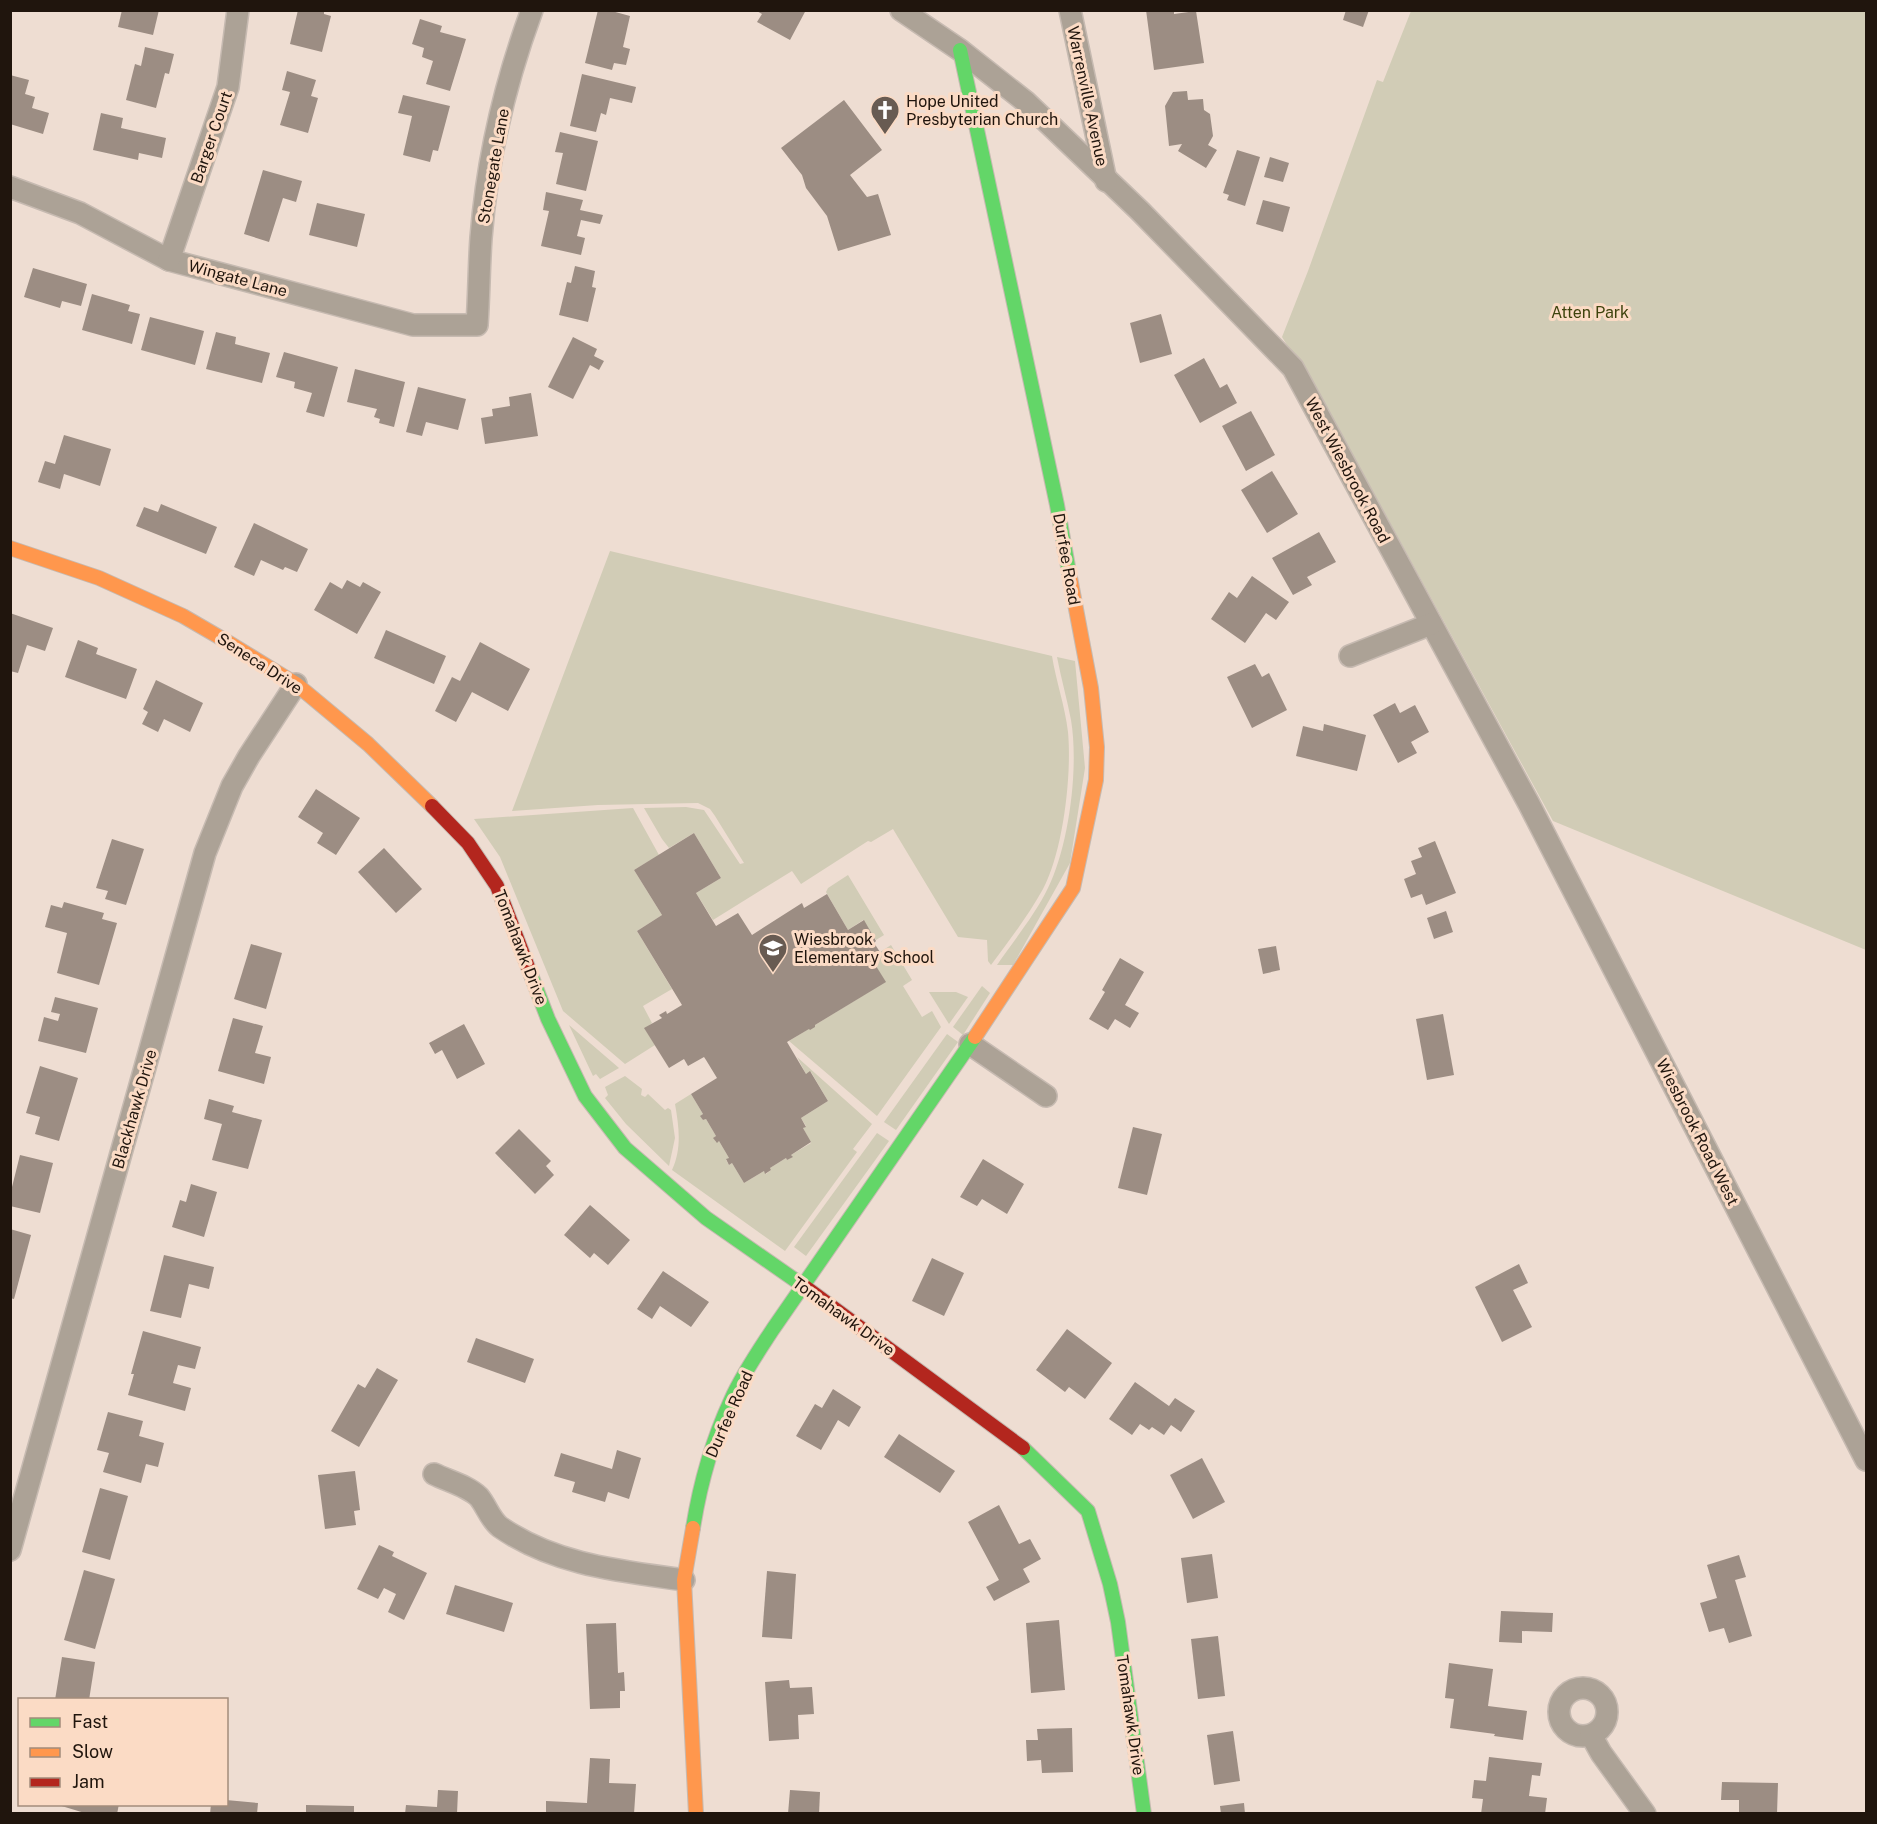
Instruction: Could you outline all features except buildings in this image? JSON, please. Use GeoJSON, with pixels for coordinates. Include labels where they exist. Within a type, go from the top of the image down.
{"type":"FeatureCollection","features":[{"type":"Feature","properties":{"kind":"street","name":"Barger Court"},"geometry":{"type":"LineString","coordinates":[[169,260],[228,87],[238,10]]}},
{"type":"Feature","properties":{"kind":"street","name":"Stonegate Lane"},"geometry":{"type":"LineString","coordinates":[[477,325],[481,238],[497,130],[511,74],[532,10]]}},
{"type":"Feature","properties":{"kind":"street","name":"West Wiesbrook Road"},"geometry":{"type":"LineString","coordinates":[[901,10],[960,50],[1026,102],[1106,181],[1140,211],[1293,368],[1528,804]]}},
{"type":"Feature","properties":{"kind":"street","name":"Warrenville Avenue"},"geometry":{"type":"LineString","coordinates":[[1070,10],[1106,181]]}},
{"type":"Feature","properties":{"kind":"street","name":"Durfee Road"},"geometry":{"type":"LineString","coordinates":[[696,1814],[684,1580],[708,1459],[731,1400],[748,1369],[970,1044],[1072,888],[1096,780],[1097,747],[1091,688],[1057,505],[960,50]]}},
{"type":"Feature","properties":{"kind":"street","name":"Wingate Lane"},"geometry":{"type":"LineString","coordinates":[[10,187],[80,213],[169,260],[412,325],[477,325]]}},
{"type":"Feature","properties":{"kind":"street","name":"Seneca Drive"},"geometry":{"type":"LineString","coordinates":[[10,548],[59,563],[141,596],[226,640],[296,684],[368,744],[411,784],[468,843]]}},
{"type":"Feature","properties":{"kind":"street"},"geometry":{"type":"LineString","coordinates":[[1350,656],[1431,624]]}},
{"type":"Feature","properties":{"kind":"street","name":"Blackhawk Drive"},"geometry":{"type":"LineString","coordinates":[[10,1550],[205,854],[232,786],[296,684]]}},
{"type":"Feature","properties":{"kind":"street","name":"Wiesbrook Road West"},"geometry":{"type":"LineString","coordinates":[[1528,804],[1866,1456]]}},
{"type":"Feature","properties":{"kind":"street","name":"Tomahawk Drive"},"geometry":{"type":"LineString","coordinates":[[468,843],[497,886],[548,1019],[585,1096],[625,1148],[706,1218],[804,1286],[1018,1443],[1088,1511],[1110,1584],[1118,1622],[1144,1814]]}},
{"type":"Feature","properties":{"kind":"street"},"geometry":{"type":"LineString","coordinates":[[970,1044],[1046,1096]]}},
{"type":"Feature","properties":{"kind":"street"},"geometry":{"type":"LineString","coordinates":[[434,1474],[472,1492],[480,1499],[491,1519],[499,1526],[545,1551],[604,1569],[684,1580]]}},
{"type":"Feature","properties":{"kind":"street"},"geometry":{"type":"LineString","coordinates":[[1591,1735],[1601,1753],[1645,1814]]}},
{"type":"Feature","properties":{"kind":"green space","name":"Atten Park"},"geometry":{"type":"Polygon","coordinates":[[[1411,11],[1866,11],[1866,950],[1553,821],[1337,426],[1282,337],[1377,80],[1383,82],[1411,11]]]}},
{"type":"Feature","properties":{"kind":"green space"},"geometry":{"type":"Polygon","coordinates":[[[610,551],[1052,656],[1067,722],[1069,750],[1067,791],[1061,834],[1043,889],[1025,919],[991,965],[988,961],[987,940],[958,937],[893,829],[871,842],[868,841],[801,884],[792,871],[713,920],[696,893],[721,878],[694,833],[669,848],[644,808],[686,807],[704,810],[740,864],[744,863],[710,809],[698,803],[598,805],[512,811],[610,551]]]}},
{"type":"Feature","properties":{"kind":"green space"},"geometry":{"type":"Polygon","coordinates":[[[1057,657],[1075,661],[1085,768],[1070,863],[1013,965],[997,965],[1043,898],[1062,851],[1067,829],[1073,783],[1073,739],[1057,657]]]}},
{"type":"Feature","properties":{"kind":"green space"},"geometry":{"type":"Polygon","coordinates":[[[633,808],[659,855],[634,870],[662,915],[637,931],[672,989],[643,1006],[652,1023],[645,1029],[655,1045],[625,1064],[563,1011],[500,857],[474,819],[633,808]]]}},
{"type":"Feature","properties":{"kind":"green space"},"geometry":{"type":"Polygon","coordinates":[[[848,875],[884,935],[876,940],[863,920],[848,930],[826,892],[828,888],[848,875]]]}},
{"type":"Feature","properties":{"kind":"green space"},"geometry":{"type":"Polygon","coordinates":[[[891,945],[912,980],[903,986],[922,1017],[932,1011],[941,1027],[877,1116],[789,1041],[885,982],[871,958],[891,945]]]}},
{"type":"Feature","properties":{"kind":"green space"},"geometry":{"type":"Polygon","coordinates":[[[982,986],[990,993],[963,1035],[953,1027],[982,986]]]}},
{"type":"Feature","properties":{"kind":"green space"},"geometry":{"type":"Polygon","coordinates":[[[929,992],[956,992],[968,997],[949,1024],[929,992]]]}},
{"type":"Feature","properties":{"kind":"green space"},"geometry":{"type":"Polygon","coordinates":[[[569,1025],[619,1068],[600,1079],[596,1074],[593,1076],[569,1025]]]}},
{"type":"Feature","properties":{"kind":"green space"},"geometry":{"type":"Polygon","coordinates":[[[947,1034],[958,1042],[896,1130],[884,1122],[947,1034]]]}},
{"type":"Feature","properties":{"kind":"green space"},"geometry":{"type":"Polygon","coordinates":[[[797,1057],[872,1124],[853,1149],[857,1152],[785,1251],[672,1170],[678,1146],[675,1104],[691,1094],[703,1114],[701,1116],[703,1120],[706,1119],[716,1136],[714,1138],[716,1142],[719,1141],[729,1158],[726,1160],[729,1165],[732,1163],[744,1183],[764,1171],[766,1174],[771,1170],[770,1168],[792,1157],[791,1155],[811,1143],[803,1128],[806,1126],[801,1118],[828,1101],[811,1072],[806,1074],[797,1057]]]}},
{"type":"Feature","properties":{"kind":"green space"},"geometry":{"type":"Polygon","coordinates":[[[625,1076],[642,1089],[641,1095],[645,1097],[648,1094],[665,1110],[668,1108],[671,1110],[675,1138],[669,1166],[626,1124],[605,1098],[608,1095],[605,1087],[625,1076]]]}},
{"type":"Feature","properties":{"kind":"green space"},"geometry":{"type":"Polygon","coordinates":[[[877,1133],[889,1141],[806,1256],[794,1247],[877,1133]]]}},
{"type":"Feature","properties":{"kind":"traffic: fast"},"geometry":{"type":"LineString","coordinates":[[960,50],[1057,505],[1069,572]]}},
{"type":"Feature","properties":{"kind":"traffic: fast"},"geometry":{"type":"LineString","coordinates":[[531,975],[548,1019],[585,1096],[625,1148],[706,1218],[805,1287]]}},
{"type":"Feature","properties":{"kind":"traffic: fast"},"geometry":{"type":"LineString","coordinates":[[693,1528],[712,1447],[724,1415],[745,1373],[975,1037]]}},
{"type":"Feature","properties":{"kind":"traffic: fast"},"geometry":{"type":"LineString","coordinates":[[1023,1448],[1088,1511],[1110,1584],[1118,1622],[1144,1814]]}},
{"type":"Feature","properties":{"kind":"traffic: slow"},"geometry":{"type":"LineString","coordinates":[[10,548],[99,578],[183,616],[226,641],[296,684],[368,744],[432,806]]}},
{"type":"Feature","properties":{"kind":"traffic: slow"},"geometry":{"type":"LineString","coordinates":[[975,1037],[1073,888],[1096,780],[1097,747],[1091,688],[1069,572]]}},
{"type":"Feature","properties":{"kind":"traffic: slow"},"geometry":{"type":"LineString","coordinates":[[693,1528],[684,1580],[696,1814]]}},
{"type":"Feature","properties":{"kind":"traffic: jam"},"geometry":{"type":"LineString","coordinates":[[432,806],[468,843],[497,886],[531,975]]}},
{"type":"Feature","properties":{"kind":"traffic: jam"},"geometry":{"type":"LineString","coordinates":[[805,1287],[1023,1448]]}},
{"type":"Feature","properties":{"kind":"place","name":"Hope United Presbyterian Church"},"geometry":{"type":"Point","coordinates":[885,136]}},
{"type":"Feature","properties":{"kind":"place","name":"Wiesbrook Elementary School"},"geometry":{"type":"Point","coordinates":[773,974]}}]}
